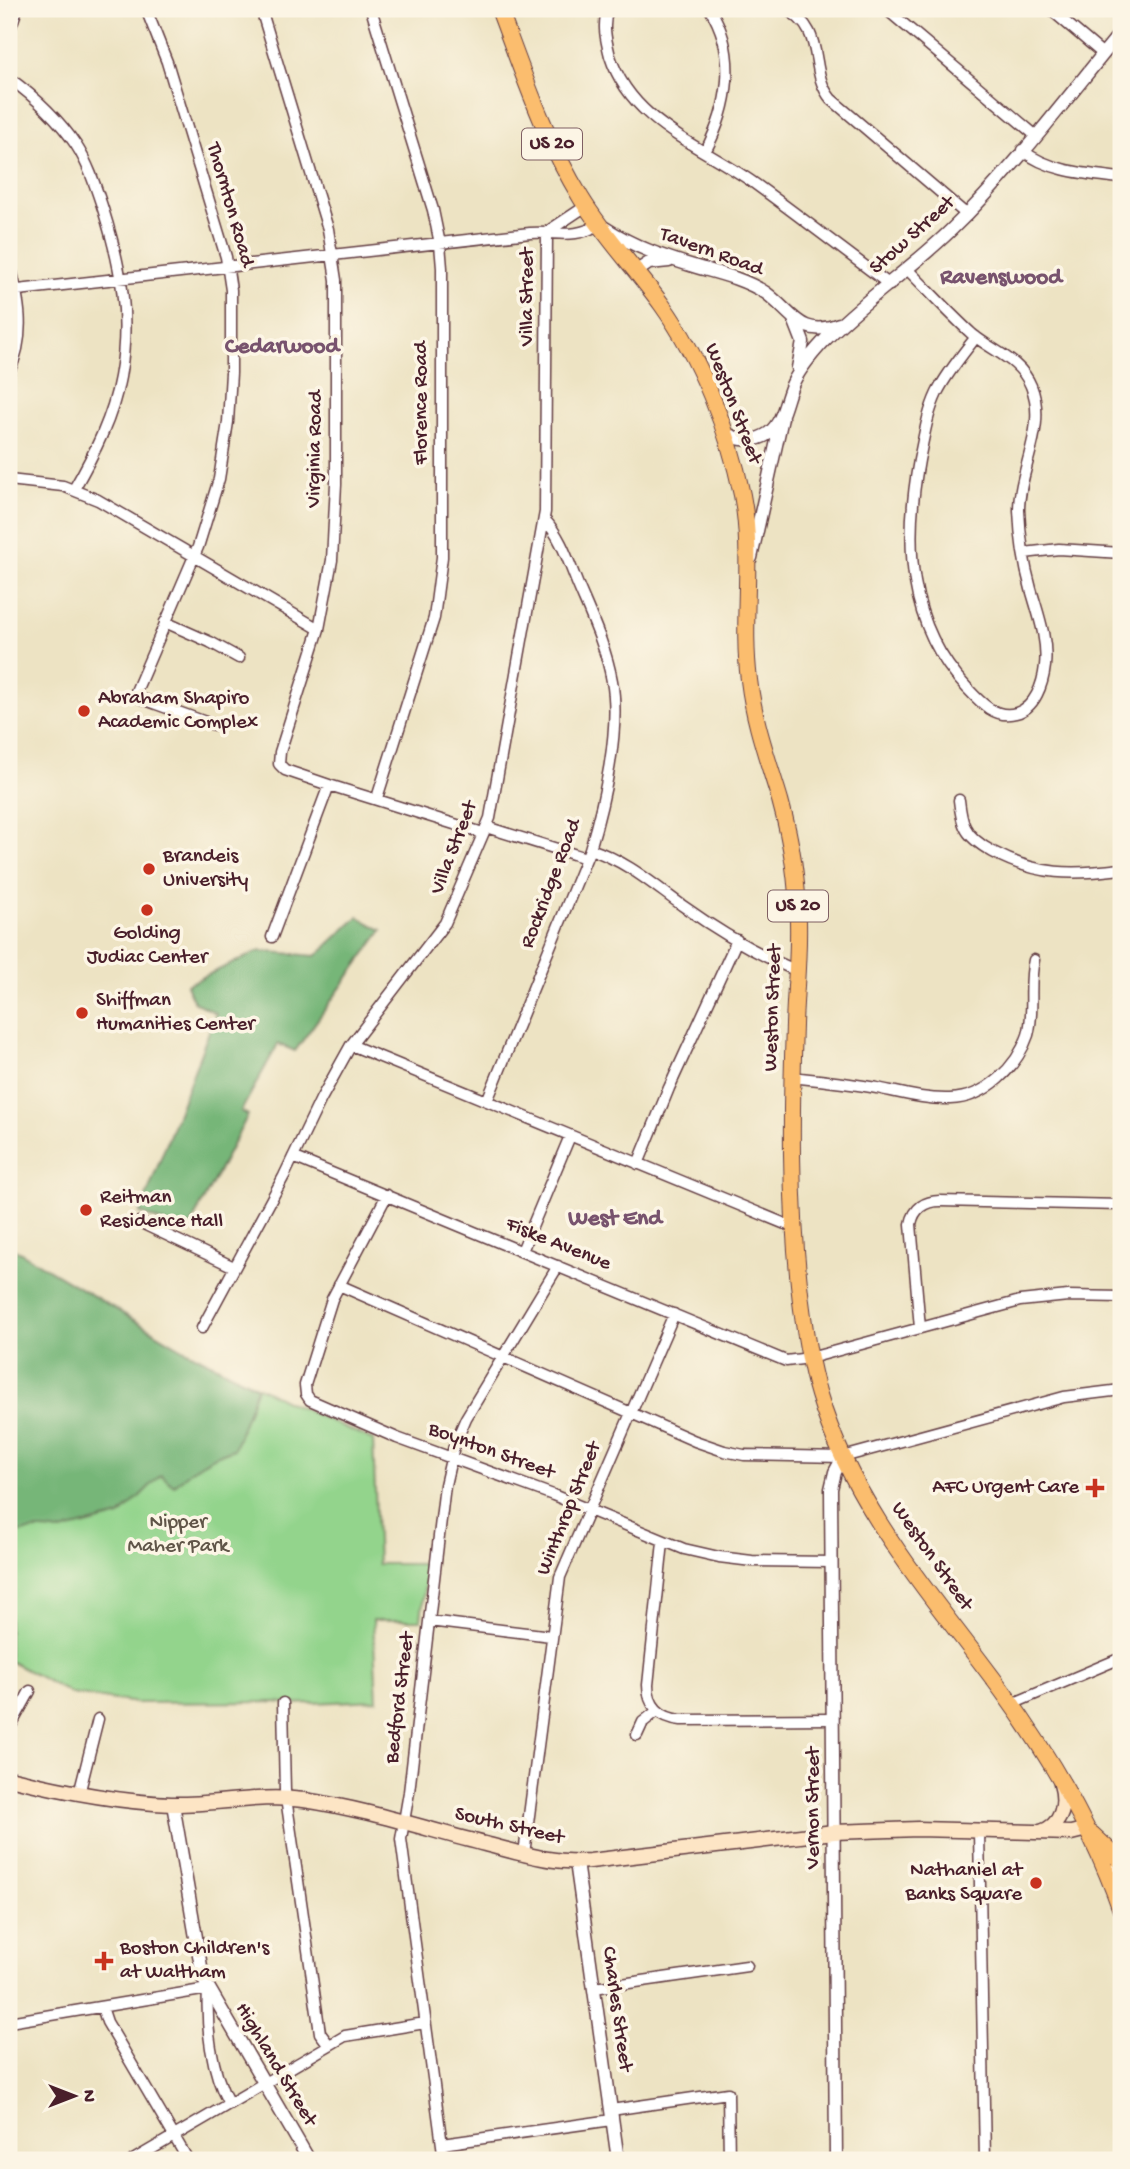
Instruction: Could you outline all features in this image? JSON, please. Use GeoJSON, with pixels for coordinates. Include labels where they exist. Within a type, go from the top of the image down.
{"type":"FeatureCollection","features":[{"type":"Feature","properties":{"kind":"main road","name":"Weston Street"},"geometry":{"type":"LineString","coordinates":[[499,9],[547,132],[586,206],[637,271],[689,349],[735,465],[744,505],[747,538],[748,672],[752,705],[783,813],[796,875],[799,928],[792,1077],[795,1228],[801,1301],[810,1358],[823,1410],[843,1457],[899,1554],[1012,1704],[1087,1829],[1117,1864],[1120,1906]]}},
{"type":"Feature","properties":{"kind":"main road","name":"South Street"},"geometry":{"type":"LineString","coordinates":[[9,1778],[79,1794],[173,1804],[286,1798],[326,1804],[524,1854],[576,1862],[834,1832],[897,1829],[1075,1833],[1087,1829]]}},
{"type":"Feature","properties":{"kind":"main road"},"geometry":{"type":"LineString","coordinates":[[1037,1832],[1048,1829],[1059,1819],[1063,1805],[1061,1784]]}},
{"type":"Feature","properties":{"kind":"street"},"geometry":{"type":"LineString","coordinates":[[9,32],[18,9]]}},
{"type":"Feature","properties":{"kind":"street","name":"Thornton Road"},"geometry":{"type":"LineString","coordinates":[[146,9],[167,62],[229,267],[232,344],[228,422],[214,499],[194,555],[134,696],[214,725]]}},
{"type":"Feature","properties":{"kind":"street","name":"Virginia Road"},"geometry":{"type":"LineString","coordinates":[[261,9],[334,256],[337,320],[335,527],[331,571],[319,629],[280,752],[281,766],[285,770],[329,785]]}},
{"type":"Feature","properties":{"kind":"street","name":"Florence Road"},"geometry":{"type":"LineString","coordinates":[[371,9],[433,210],[442,268],[440,580],[431,629],[377,798]]}},
{"type":"Feature","properties":{"kind":"street"},"geometry":{"type":"LineString","coordinates":[[607,9],[604,26],[617,73],[625,88],[659,123],[758,185],[890,285]]}},
{"type":"Feature","properties":{"kind":"street"},"geometry":{"type":"LineString","coordinates":[[705,152],[722,115],[728,81],[723,40],[710,9]]}},
{"type":"Feature","properties":{"kind":"street"},"geometry":{"type":"LineString","coordinates":[[785,9],[800,19],[811,35],[817,53],[821,83],[831,99],[967,215]]}},
{"type":"Feature","properties":{"kind":"street"},"geometry":{"type":"LineString","coordinates":[[886,9],[1035,135]]}},
{"type":"Feature","properties":{"kind":"street"},"geometry":{"type":"LineString","coordinates":[[1050,9],[1103,54]]}},
{"type":"Feature","properties":{"kind":"street"},"geometry":{"type":"LineString","coordinates":[[1116,9],[1121,15]]}},
{"type":"Feature","properties":{"kind":"street","name":"Stow Street"},"geometry":{"type":"LineString","coordinates":[[724,432],[745,440],[762,437],[777,425],[790,388],[813,353],[843,322],[908,270],[967,215],[1121,33]]}},
{"type":"Feature","properties":{"kind":"street"},"geometry":{"type":"LineString","coordinates":[[9,78],[52,115],[81,154],[100,201],[122,278],[125,317],[120,378],[103,433],[74,489]]}},
{"type":"Feature","properties":{"kind":"street"},"geometry":{"type":"LineString","coordinates":[[1023,150],[1040,162],[1083,173],[1121,177]]}},
{"type":"Feature","properties":{"kind":"street"},"geometry":{"type":"LineString","coordinates":[[547,232],[586,206]]}},
{"type":"Feature","properties":{"kind":"street"},"geometry":{"type":"LineString","coordinates":[[12,290],[547,232],[558,235],[576,234],[600,224]]}},
{"type":"Feature","properties":{"kind":"street","name":"Tavern Road"},"geometry":{"type":"LineString","coordinates":[[600,224],[645,249],[751,285],[774,300],[794,319],[815,329],[828,328],[843,322]]}},
{"type":"Feature","properties":{"kind":"street","name":"Villa Street"},"geometry":{"type":"LineString","coordinates":[[202,1328],[351,1045],[440,932],[485,830],[495,799],[544,519],[547,232]]}},
{"type":"Feature","properties":{"kind":"street"},"geometry":{"type":"LineString","coordinates":[[9,261],[21,336],[9,372]]}},
{"type":"Feature","properties":{"kind":"street"},"geometry":{"type":"LineString","coordinates":[[637,271],[652,261],[680,262]]}},
{"type":"Feature","properties":{"kind":"street"},"geometry":{"type":"LineString","coordinates":[[908,270],[976,337],[1021,371],[1031,387],[1035,402],[1036,426],[1020,497],[1020,519],[1028,577],[1044,637],[1044,670],[1037,694],[1030,705],[1019,712],[1004,714],[983,704],[945,662],[923,619],[914,579],[914,494],[929,412],[945,379],[976,337]]}},
{"type":"Feature","properties":{"kind":"street"},"geometry":{"type":"LineString","coordinates":[[790,388],[803,348],[801,333],[794,319]]}},
{"type":"Feature","properties":{"kind":"street"},"geometry":{"type":"LineString","coordinates":[[747,589],[784,407]]}},
{"type":"Feature","properties":{"kind":"street"},"geometry":{"type":"LineString","coordinates":[[9,480],[44,482],[74,489],[115,508],[319,629]]}},
{"type":"Feature","properties":{"kind":"street","name":"Rockridge Road"},"geometry":{"type":"LineString","coordinates":[[486,1101],[588,854],[612,742],[615,709],[606,654],[558,539],[544,519]]}},
{"type":"Feature","properties":{"kind":"street"},"geometry":{"type":"LineString","coordinates":[[1024,553],[1059,550],[1121,553]]}},
{"type":"Feature","properties":{"kind":"street"},"geometry":{"type":"LineString","coordinates":[[165,622],[239,658]]}},
{"type":"Feature","properties":{"kind":"street"},"geometry":{"type":"LineString","coordinates":[[272,937],[329,785],[485,830],[615,859],[737,940],[797,971]]}},
{"type":"Feature","properties":{"kind":"street"},"geometry":{"type":"LineString","coordinates":[[959,800],[963,823],[970,835],[1016,863],[1056,873],[1121,869]]}},
{"type":"Feature","properties":{"kind":"street"},"geometry":{"type":"LineString","coordinates":[[638,1164],[669,1088],[737,940]]}},
{"type":"Feature","properties":{"kind":"street"},"geometry":{"type":"LineString","coordinates":[[792,1077],[938,1099],[958,1099],[984,1089],[1011,1065],[1028,1035],[1034,960]]}},
{"type":"Feature","properties":{"kind":"street"},"geometry":{"type":"LineString","coordinates":[[351,1045],[795,1228]]}},
{"type":"Feature","properties":{"kind":"street"},"geometry":{"type":"LineString","coordinates":[[522,1251],[570,1136]]}},
{"type":"Feature","properties":{"kind":"street","name":"Fiske Avenue"},"geometry":{"type":"LineString","coordinates":[[293,1157],[786,1361],[810,1358],[1029,1300],[1077,1296],[1121,1297]]}},
{"type":"Feature","properties":{"kind":"street"},"geometry":{"type":"LineString","coordinates":[[387,1195],[340,1285],[702,1444],[738,1454],[768,1457],[843,1457],[1064,1397],[1121,1390]]}},
{"type":"Feature","properties":{"kind":"street"},"geometry":{"type":"LineString","coordinates":[[920,1328],[911,1224],[913,1215],[923,1205],[940,1201],[1121,1205]]}},
{"type":"Feature","properties":{"kind":"street"},"geometry":{"type":"LineString","coordinates":[[139,1222],[234,1267]]}},
{"type":"Feature","properties":{"kind":"street","name":"Bedford Street"},"geometry":{"type":"LineString","coordinates":[[444,2160],[401,1846],[429,1621],[451,1458],[466,1418],[558,1266]]}},
{"type":"Feature","properties":{"kind":"street","name":"Boynton Street"},"geometry":{"type":"LineString","coordinates":[[340,1285],[327,1311],[305,1385],[306,1394],[314,1403],[589,1509],[663,1542],[702,1554],[770,1562],[832,1562]]}},
{"type":"Feature","properties":{"kind":"street","name":"Winthrop Street"},"geometry":{"type":"LineString","coordinates":[[524,1854],[559,1577],[674,1314]]}},
{"type":"Feature","properties":{"kind":"street","name":"Vernon Street"},"geometry":{"type":"LineString","coordinates":[[836,2160],[832,1485],[843,1457]]}},
{"type":"Feature","properties":{"kind":"street"},"geometry":{"type":"LineString","coordinates":[[663,1542],[648,1689],[651,1702],[657,1711],[668,1718],[681,1720],[833,1719]]}},
{"type":"Feature","properties":{"kind":"street"},"geometry":{"type":"LineString","coordinates":[[429,1621],[551,1636]]}},
{"type":"Feature","properties":{"kind":"street"},"geometry":{"type":"LineString","coordinates":[[1012,1704],[1121,1658]]}},
{"type":"Feature","properties":{"kind":"street"},"geometry":{"type":"LineString","coordinates":[[9,1729],[30,1692]]}},
{"type":"Feature","properties":{"kind":"street"},"geometry":{"type":"LineString","coordinates":[[283,1703],[286,1798],[320,2033],[329,2045]]}},
{"type":"Feature","properties":{"kind":"street"},"geometry":{"type":"LineString","coordinates":[[637,1735],[643,1722],[657,1711]]}},
{"type":"Feature","properties":{"kind":"street"},"geometry":{"type":"LineString","coordinates":[[79,1794],[98,1719]]}},
{"type":"Feature","properties":{"kind":"street","name":"Highland Street"},"geometry":{"type":"LineString","coordinates":[[173,1804],[202,1973],[208,1989],[309,2160]]}},
{"type":"Feature","properties":{"kind":"street"},"geometry":{"type":"LineString","coordinates":[[979,1830],[985,2160]]}},
{"type":"Feature","properties":{"kind":"street","name":"Charles Street"},"geometry":{"type":"LineString","coordinates":[[576,1862],[618,2160]]}},
{"type":"Feature","properties":{"kind":"street"},"geometry":{"type":"LineString","coordinates":[[594,1988],[747,1966]]}},
{"type":"Feature","properties":{"kind":"street"},"geometry":{"type":"LineString","coordinates":[[9,2022],[208,1989]]}},
{"type":"Feature","properties":{"kind":"street","name":"Highland Street"},"geometry":{"type":"LineString","coordinates":[[208,1989],[208,2019],[214,2065],[219,2085],[229,2104]]}},
{"type":"Feature","properties":{"kind":"street"},"geometry":{"type":"LineString","coordinates":[[102,2007],[107,2022],[188,2160]]}},
{"type":"Feature","properties":{"kind":"street"},"geometry":{"type":"LineString","coordinates":[[132,2160],[329,2045],[357,2033],[425,2024]]}},
{"type":"Feature","properties":{"kind":"street"},"geometry":{"type":"LineString","coordinates":[[442,2144],[728,2093],[729,2160]]}},
{"type":"Feature","properties":{"kind":"green space"},"geometry":{"type":"Polygon","coordinates":[[[358,917],[382,930],[295,1051],[278,1044],[241,1111],[248,1115],[187,1232],[140,1213],[216,1013],[194,1002],[186,985],[259,951],[316,956],[358,917]]]}},
{"type":"Feature","properties":{"kind":"green space","name":"Nipper Maher Park"},"geometry":{"type":"Polygon","coordinates":[[[9,1246],[183,1349],[290,1403],[373,1440],[378,1564],[427,1564],[421,1620],[373,1620],[377,1700],[291,1704],[137,1703],[72,1694],[9,1661],[9,1246]]]}},
{"type":"Feature","properties":{"kind":"green space"},"geometry":{"type":"Polygon","coordinates":[[[9,1246],[183,1349],[257,1387],[234,1449],[201,1464],[174,1486],[161,1475],[120,1516],[58,1532],[40,1530],[9,1534],[9,1246]]]}},
{"type":"Feature","properties":{"kind":"place","name":"Abraham Shapiro Academic Complex"},"geometry":{"type":"Point","coordinates":[84,711]}},
{"type":"Feature","properties":{"kind":"place","name":"Brandeis University"},"geometry":{"type":"Point","coordinates":[149,869]}},
{"type":"Feature","properties":{"kind":"place","name":"Golding Judiac Center"},"geometry":{"type":"Point","coordinates":[147,910]}},
{"type":"Feature","properties":{"kind":"place","name":"Shiffman Humanities Center"},"geometry":{"type":"Point","coordinates":[82,1013]}},
{"type":"Feature","properties":{"kind":"place","name":"Reitman Residence Hall"},"geometry":{"type":"Point","coordinates":[86,1210]}},
{"type":"Feature","properties":{"kind":"place","name":"AFC Urgent Care"},"geometry":{"type":"Point","coordinates":[1095,1488]}},
{"type":"Feature","properties":{"kind":"place","name":"Nathaniel at Banks Square"},"geometry":{"type":"Point","coordinates":[1036,1883]}},
{"type":"Feature","properties":{"kind":"place","name":"Boston Children's at Waltham"},"geometry":{"type":"Point","coordinates":[104,1961]}},
{"type":"Feature","properties":{"kind":"district","name":"Ravenswood"},"geometry":{"type":"Point","coordinates":[1001,278]}},
{"type":"Feature","properties":{"kind":"district","name":"Cedarwood"},"geometry":{"type":"Point","coordinates":[282,347]}},
{"type":"Feature","properties":{"kind":"district","name":"West End"},"geometry":{"type":"Point","coordinates":[615,1219]}}]}
